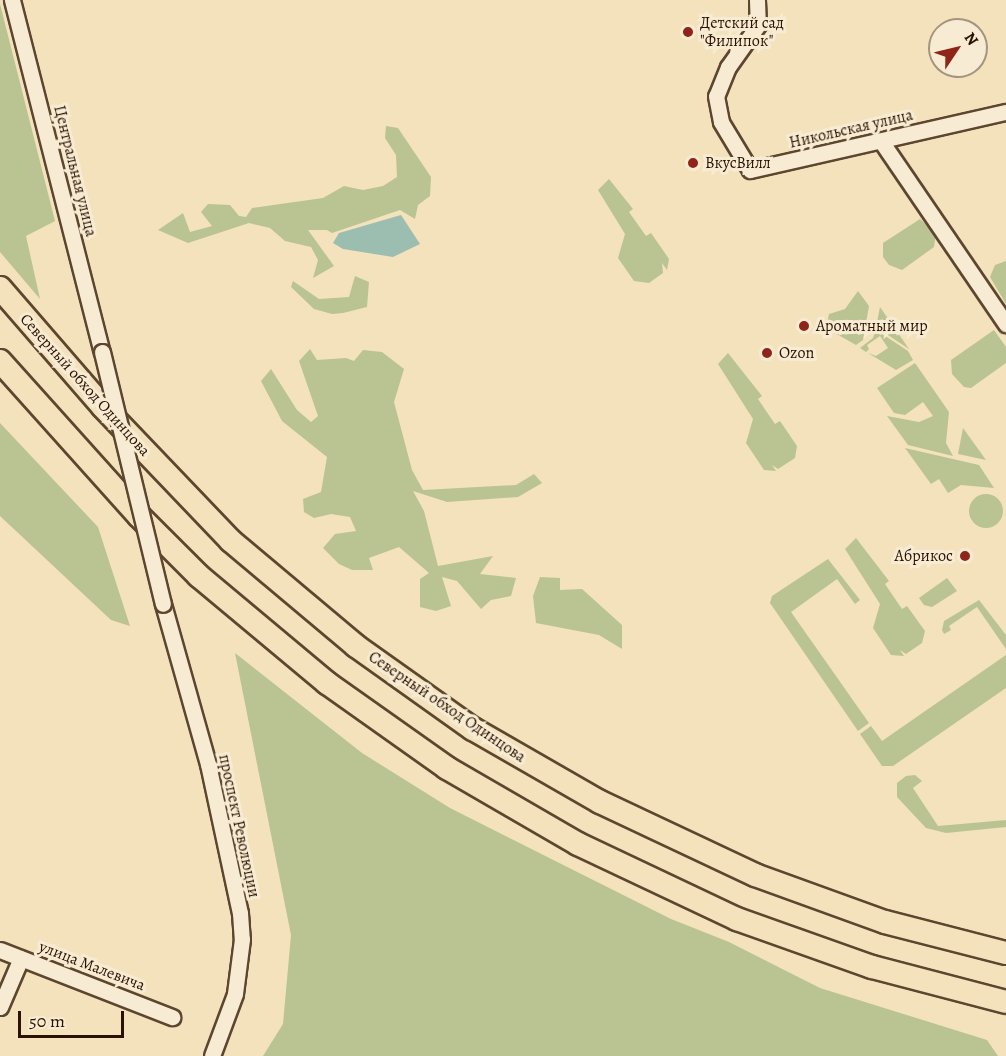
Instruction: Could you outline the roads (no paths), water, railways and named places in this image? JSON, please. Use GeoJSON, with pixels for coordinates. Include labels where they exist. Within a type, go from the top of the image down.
{"type":"FeatureCollection","features":[{"type":"Feature","properties":{"kind":"highway","name":"Северный обход Одинцова"},"geometry":{"type":"LineString","coordinates":[[0,288],[126,432],[231,541],[356,646],[473,729],[600,802],[755,875],[885,922],[1006,953]]}},
{"type":"Feature","properties":{"kind":"highway"},"geometry":{"type":"LineString","coordinates":[[0,361],[139,516],[199,576],[327,683],[447,768],[578,844],[737,919],[872,968],[1006,1002]]}},
{"type":"Feature","properties":{"kind":"street","name":"Центральная улица"},"geometry":{"type":"LineString","coordinates":[[12,0],[102,352],[163,604]]}},
{"type":"Feature","properties":{"kind":"street","name":"Никольская улица"},"geometry":{"type":"LineString","coordinates":[[758,0],[758,25],[728,68],[716,96],[721,122],[750,170],[1006,112]]}},
{"type":"Feature","properties":{"kind":"street"},"geometry":{"type":"LineString","coordinates":[[881,141],[1004,321]]}},
{"type":"Feature","properties":{"kind":"street","name":"проспект Революции"},"geometry":{"type":"LineString","coordinates":[[163,604],[200,733],[231,861],[242,939],[235,994],[212,1056]]}},
{"type":"Feature","properties":{"kind":"street","name":"улица Малевича"},"geometry":{"type":"LineString","coordinates":[[0,950],[172,1017]]}},
{"type":"Feature","properties":{"kind":"street"},"geometry":{"type":"LineString","coordinates":[[0,1007],[21,958]]}},
{"type":"Feature","properties":{"kind":"place","name":"Детский сад \"Филипок\""},"geometry":{"type":"Point","coordinates":[688,32]}},
{"type":"Feature","properties":{"kind":"place","name":"ВкусВилл"},"geometry":{"type":"Point","coordinates":[693,163]}},
{"type":"Feature","properties":{"kind":"place","name":"Ароматный мир"},"geometry":{"type":"Point","coordinates":[804,326]}},
{"type":"Feature","properties":{"kind":"place","name":"Ozon"},"geometry":{"type":"Point","coordinates":[767,353]}},
{"type":"Feature","properties":{"kind":"place","name":"Абрикос"},"geometry":{"type":"Point","coordinates":[965,556]}}]}
